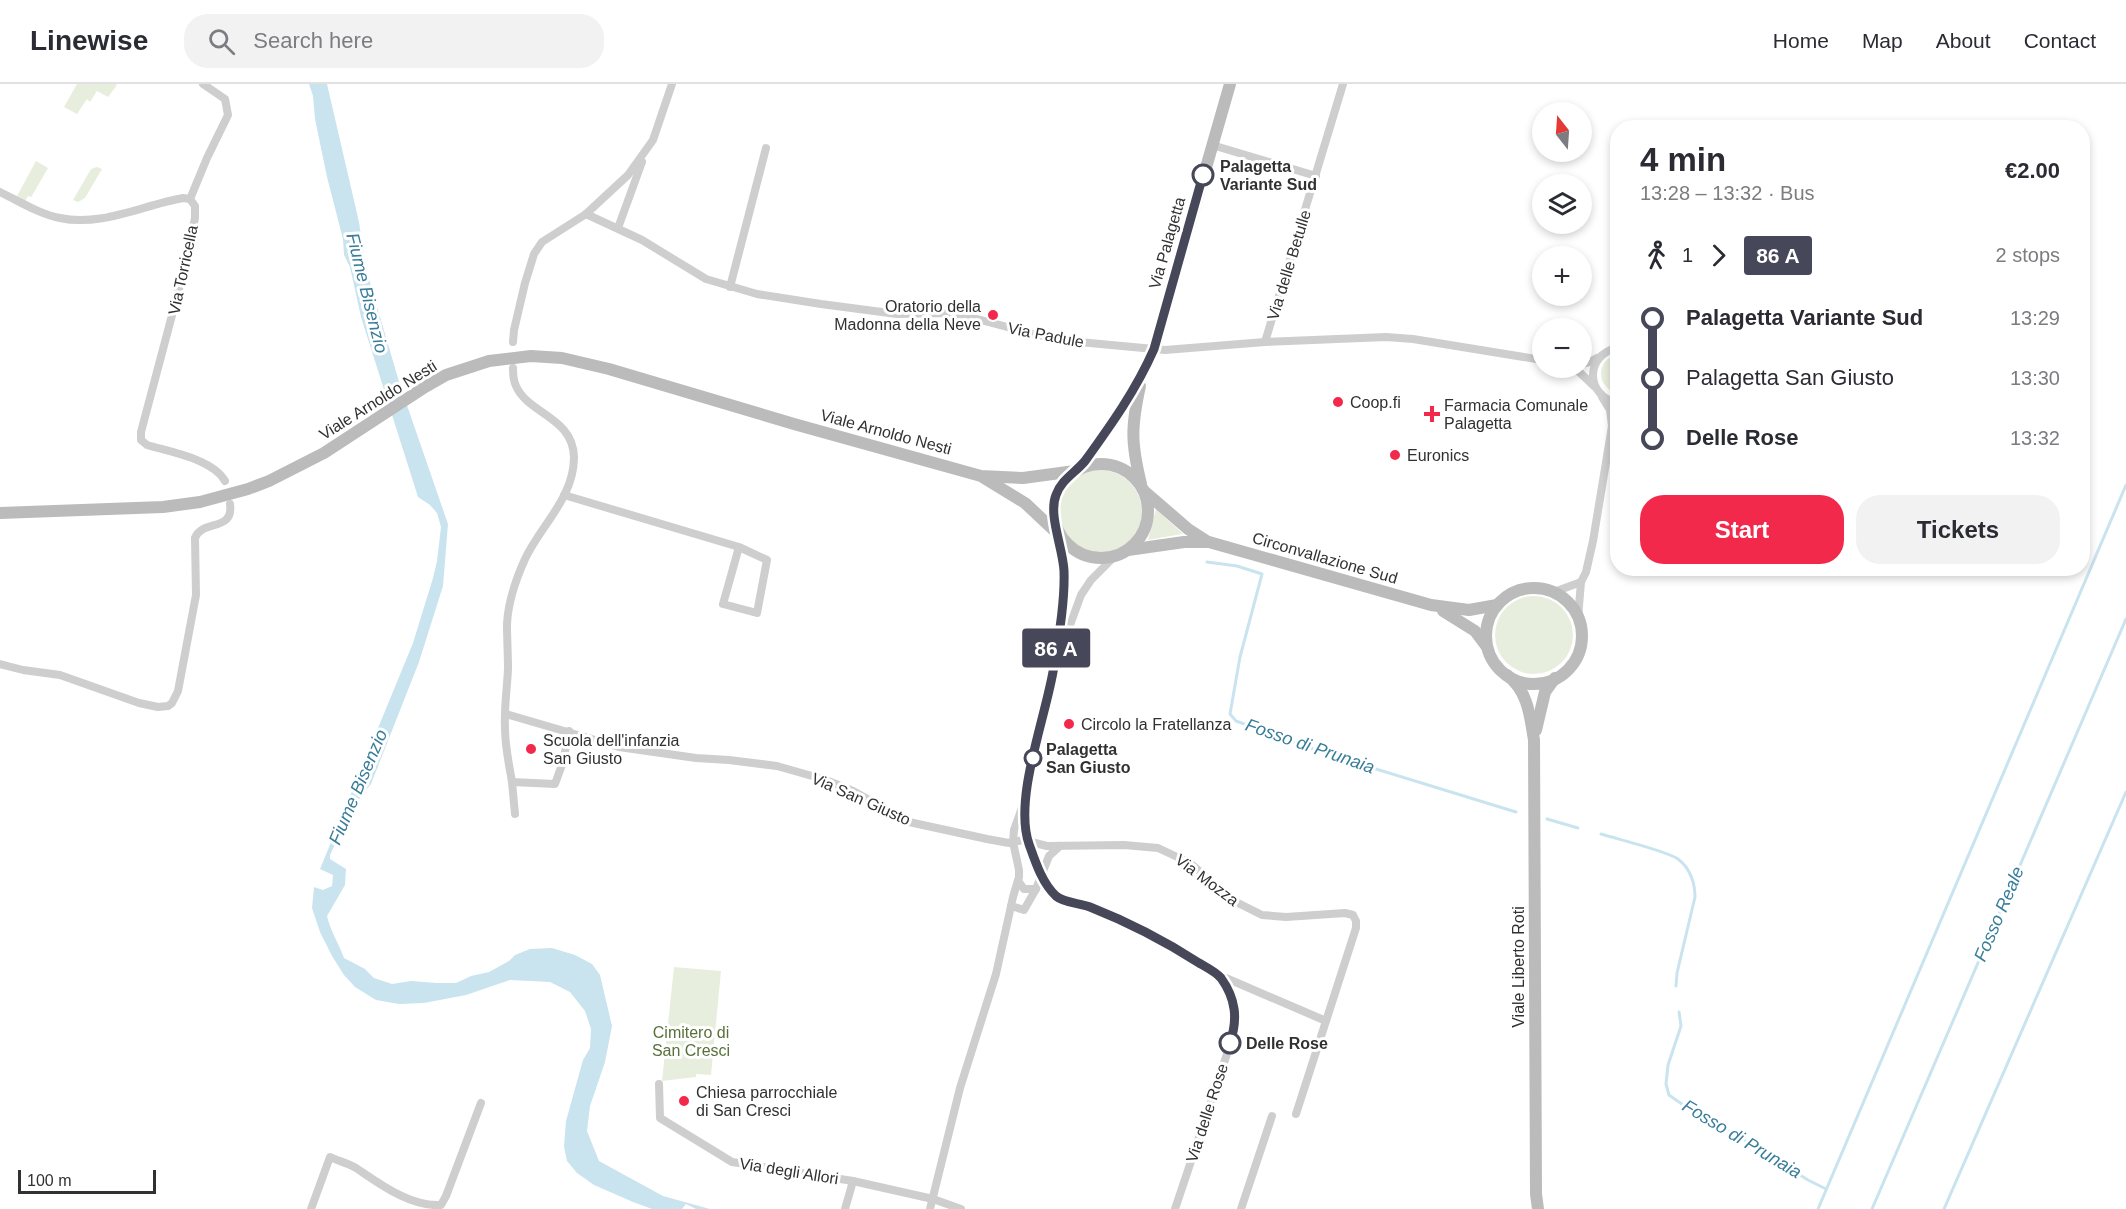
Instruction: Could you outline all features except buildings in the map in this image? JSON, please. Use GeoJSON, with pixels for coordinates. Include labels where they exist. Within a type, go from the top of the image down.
{"type":"FeatureCollection","features":[{"type":"Feature","properties":{"kind":"street"},"geometry":{"type":"LineString","coordinates":[[0,192],[57,218],[78,220],[113,215],[183,198],[190,199],[228,115],[225,99],[203,84]]}},
{"type":"Feature","properties":{"kind":"street"},"geometry":{"type":"LineString","coordinates":[[513,342],[525,283],[534,254],[542,242],[586,214],[628,175],[645,153],[656,133],[672,84]]}},
{"type":"Feature","properties":{"kind":"street","name":"Via Palagetta"},"geometry":{"type":"LineString","coordinates":[[1013,842],[1014,830],[1026,796],[1054,667],[1064,569],[1053,513],[1056,495],[1065,480],[1076,471],[1112,425],[1142,376],[1154,349],[1230,84]]}},
{"type":"Feature","properties":{"kind":"street","name":"Via delle Betulle"},"geometry":{"type":"LineString","coordinates":[[1265,342],[1343,84]]}},
{"type":"Feature","properties":{"kind":"street"},"geometry":{"type":"LineString","coordinates":[[1212,145],[1316,176]]}},
{"type":"Feature","properties":{"kind":"street"},"geometry":{"type":"LineString","coordinates":[[730,287],[766,148]]}},
{"type":"Feature","properties":{"kind":"street"},"geometry":{"type":"LineString","coordinates":[[618,228],[645,153]]}},
{"type":"Feature","properties":{"kind":"street","name":"Via Torricella"},"geometry":{"type":"LineString","coordinates":[[190,199],[195,211],[188,249],[173,315],[141,432],[141,440],[147,445],[211,466],[222,475],[225,481]]}},
{"type":"Feature","properties":{"kind":"street","name":"Via Padule"},"geometry":{"type":"LineString","coordinates":[[586,214],[669,255],[706,279],[730,287],[821,304],[897,314],[946,313],[1033,334],[1079,342],[1154,349],[1174,350],[1265,342],[1386,337],[1413,339],[1532,358]]}},
{"type":"Feature","properties":{"kind":"street"},"geometry":{"type":"LineString","coordinates":[[1592,361],[1610,350]]}},
{"type":"Feature","properties":{"kind":"street","name":"Viale Arnoldo Nesti"},"geometry":{"type":"LineString","coordinates":[[0,513],[172,506],[219,498],[269,481],[324,453],[446,375],[489,361],[533,356],[562,358],[609,369],[981,476],[1023,478],[1076,471]]}},
{"type":"Feature","properties":{"kind":"street"},"geometry":{"type":"LineString","coordinates":[[1600,356],[1593,371],[1598,391],[1610,410]]}},
{"type":"Feature","properties":{"kind":"street"},"geometry":{"type":"LineString","coordinates":[[513,368],[515,385],[519,391],[557,421],[566,435],[572,448],[573,466],[557,510],[534,541],[521,569],[510,604],[507,622],[506,744],[515,814]]}},
{"type":"Feature","properties":{"kind":"street","name":"Via Palagetta"},"geometry":{"type":"LineString","coordinates":[[1059,535],[1068,546],[1083,555],[1097,558],[1115,556],[1128,550],[1137,542],[1147,523],[1148,506],[1132,441],[1142,376]]}},
{"type":"Feature","properties":{"kind":"street"},"geometry":{"type":"LineString","coordinates":[[1585,378],[1610,401]]}},
{"type":"Feature","properties":{"kind":"street"},"geometry":{"type":"LineString","coordinates":[[1578,618],[1581,582],[1586,572],[1593,541],[1610,449]]}},
{"type":"Feature","properties":{"kind":"street"},"geometry":{"type":"LineString","coordinates":[[1076,471],[1095,464],[1113,466],[1128,473],[1142,489]]}},
{"type":"Feature","properties":{"kind":"street","name":"Viale Arnoldo Nesti"},"geometry":{"type":"LineString","coordinates":[[981,476],[1025,503],[1059,535]]}},
{"type":"Feature","properties":{"kind":"street","name":"Circonvallazione Sud"},"geometry":{"type":"LineString","coordinates":[[1142,489],[1188,529],[1209,542],[1431,606],[1454,616],[1475,631],[1484,641],[1494,662],[1507,675]]}},
{"type":"Feature","properties":{"kind":"street"},"geometry":{"type":"LineString","coordinates":[[564,495],[739,547],[767,560],[757,613],[723,604],[739,547]]}},
{"type":"Feature","properties":{"kind":"street"},"geometry":{"type":"LineString","coordinates":[[0,664],[60,675],[139,703],[168,706],[175,698],[177,691],[196,595],[195,538],[198,531],[203,528],[225,521],[230,512],[230,504]]}},
{"type":"Feature","properties":{"kind":"street","name":"Circonvallazione Sud"},"geometry":{"type":"LineString","coordinates":[[1128,550],[1185,542],[1209,542]]}},
{"type":"Feature","properties":{"kind":"street","name":"Via Palagetta"},"geometry":{"type":"LineString","coordinates":[[1054,667],[1081,595],[1091,580],[1115,556]]}},
{"type":"Feature","properties":{"kind":"street"},"geometry":{"type":"LineString","coordinates":[[1554,592],[1581,582]]}},
{"type":"Feature","properties":{"kind":"street","name":"Circonvallazione Sud"},"geometry":{"type":"LineString","coordinates":[[1431,606],[1469,610],[1497,604],[1514,592],[1524,589],[1544,589],[1554,592]]}},
{"type":"Feature","properties":{"kind":"street"},"geometry":{"type":"LineString","coordinates":[[1507,675],[1522,682],[1541,683],[1567,670],[1579,653],[1582,633],[1578,618],[1570,604],[1554,592]]}},
{"type":"Feature","properties":{"kind":"street"},"geometry":{"type":"LineString","coordinates":[[1488,651],[1486,628],[1497,604]]}},
{"type":"Feature","properties":{"kind":"street","name":"Viale Liberto Roti"},"geometry":{"type":"LineString","coordinates":[[1507,675],[1518,686],[1526,700],[1534,740],[1536,1194],[1538,1209]]}},
{"type":"Feature","properties":{"kind":"street","name":"Viale Liberto Roti"},"geometry":{"type":"LineString","coordinates":[[1534,740],[1544,695],[1555,678]]}},
{"type":"Feature","properties":{"kind":"street","name":"Via San Giusto"},"geometry":{"type":"LineString","coordinates":[[506,714],[619,747],[777,766],[826,780],[854,791],[909,822],[999,842],[1017,840],[1028,842]]}},
{"type":"Feature","properties":{"kind":"street"},"geometry":{"type":"LineString","coordinates":[[512,782],[555,784],[563,762],[569,731]]}},
{"type":"Feature","properties":{"kind":"street","name":"Via Palagetta"},"geometry":{"type":"LineString","coordinates":[[1026,796],[1028,842]]}},
{"type":"Feature","properties":{"kind":"street"},"geometry":{"type":"LineString","coordinates":[[930,1209],[960,1088],[996,974],[1018,881],[1019,870],[1013,842]]}},
{"type":"Feature","properties":{"kind":"street"},"geometry":{"type":"LineString","coordinates":[[1028,842],[1041,876],[1058,898],[1090,906],[1138,928],[1178,949],[1219,975],[1326,1021],[1296,1114]]}},
{"type":"Feature","properties":{"kind":"street","name":"Via Mozza"},"geometry":{"type":"LineString","coordinates":[[1028,842],[1060,846],[1140,845],[1165,850],[1183,858],[1197,868],[1234,901],[1262,915],[1286,917],[1346,913],[1353,915],[1356,928],[1326,1021]]}},
{"type":"Feature","properties":{"kind":"street"},"geometry":{"type":"LineString","coordinates":[[1011,906],[1024,910],[1036,889],[1049,856],[1060,846]]}},
{"type":"Feature","properties":{"kind":"street"},"geometry":{"type":"LineString","coordinates":[[1018,881],[1024,889],[1036,889]]}},
{"type":"Feature","properties":{"kind":"street","name":"Via delle Rose"},"geometry":{"type":"LineString","coordinates":[[1175,1209],[1235,1024],[1236,1011],[1219,975]]}},
{"type":"Feature","properties":{"kind":"street","name":"Via degli Allori"},"geometry":{"type":"LineString","coordinates":[[659,1084],[660,1118],[732,1162],[853,1181],[933,1199],[961,1209]]}},
{"type":"Feature","properties":{"kind":"street"},"geometry":{"type":"LineString","coordinates":[[311,1209],[330,1157],[354,1167],[371,1180],[420,1203],[430,1206],[441,1205],[481,1103]]}},
{"type":"Feature","properties":{"kind":"street"},"geometry":{"type":"LineString","coordinates":[[1241,1209],[1272,1116]]}},
{"type":"Feature","properties":{"kind":"street"},"geometry":{"type":"LineString","coordinates":[[845,1209],[853,1181]]}},
{"type":"Feature","properties":{"kind":"street","name":"Viale Liberto Roti"},"geometry":{"type":"LineString","coordinates":[[1533,1209],[1536,1194]]}},
{"type":"Feature","properties":{"kind":"green space"},"geometry":{"type":"Polygon","coordinates":[[[77,84],[117,85],[108,97],[97,91],[90,102],[87,99],[77,114],[64,107],[77,84]]]}},
{"type":"Feature","properties":{"kind":"green space"},"geometry":{"type":"Polygon","coordinates":[[[36,161],[48,168],[31,197],[28,196],[25,201],[17,196],[36,161]]]}},
{"type":"Feature","properties":{"kind":"green space"},"geometry":{"type":"Polygon","coordinates":[[[97,167],[102,169],[85,198],[78,202],[73,200],[91,169],[97,167]]]}},
{"type":"Feature","properties":{"kind":"green space"},"geometry":{"type":"Polygon","coordinates":[[[1610,357],[1610,390],[1602,380],[1602,368],[1610,357]]]}},
{"type":"Feature","properties":{"kind":"green space"},"geometry":{"type":"Polygon","coordinates":[[[1100,470],[1123,477],[1135,489],[1142,512],[1135,535],[1123,547],[1100,554],[1077,547],[1065,535],[1058,512],[1065,489],[1077,477],[1100,470]]]}},
{"type":"Feature","properties":{"kind":"green space"},"geometry":{"type":"Polygon","coordinates":[[[1156,509],[1183,534],[1148,540],[1156,509]]]}},
{"type":"Feature","properties":{"kind":"green space"},"geometry":{"type":"Polygon","coordinates":[[[1534,596],[1549,599],[1562,607],[1570,620],[1573,635],[1570,650],[1562,663],[1549,671],[1534,674],[1519,671],[1506,663],[1498,650],[1495,635],[1498,620],[1506,607],[1519,599],[1534,596]]]}},
{"type":"Feature","properties":{"kind":"green space","name":"Cimitero di San Cresci"},"geometry":{"type":"Polygon","coordinates":[[[674,967],[721,971],[711,1075],[696,1074],[696,1077],[662,1081],[674,967]]]}},
{"type":"Feature","properties":{"kind":"water","name":"Fiume Bisenzio"},"geometry":{"type":"Polygon","coordinates":[[[309,84],[327,84],[359,222],[366,269],[400,385],[448,524],[443,586],[419,662],[371,784],[353,809],[330,855],[330,859],[346,869],[345,885],[327,916],[330,926],[344,958],[365,969],[374,978],[392,984],[411,981],[456,983],[471,976],[489,972],[515,955],[530,949],[552,948],[575,955],[592,964],[600,975],[612,1026],[605,1062],[590,1106],[587,1131],[599,1161],[663,1196],[710,1209],[696,1209],[686,1204],[682,1209],[652,1209],[594,1185],[577,1173],[567,1161],[564,1147],[566,1121],[583,1060],[590,1048],[591,1029],[585,1011],[570,992],[550,982],[510,980],[466,995],[424,1003],[399,1004],[376,1000],[355,987],[344,975],[320,932],[312,908],[314,887],[323,890],[332,886],[333,875],[320,869],[413,643],[433,578],[441,527],[437,513],[418,497],[361,317],[350,267],[344,255],[343,239],[327,177],[309,84]]]}},
{"type":"Feature","properties":{"kind":"waterway"},"geometry":{"type":"LineString","coordinates":[[2090,570],[2126,485]]}},
{"type":"Feature","properties":{"kind":"waterway","name":"Fosso di Prunaia"},"geometry":{"type":"LineString","coordinates":[[1207,562],[1237,566],[1262,574],[1240,657],[1230,714],[1236,721],[1324,753],[1516,812]]}},
{"type":"Feature","properties":{"kind":"waterway"},"geometry":{"type":"LineString","coordinates":[[1818,1209],[2087,576]]}},
{"type":"Feature","properties":{"kind":"waterway","name":"Fosso Reale"},"geometry":{"type":"LineString","coordinates":[[1872,1209],[2126,619]]}},
{"type":"Feature","properties":{"kind":"waterway"},"geometry":{"type":"LineString","coordinates":[[1944,1209],[2126,792]]}},
{"type":"Feature","properties":{"kind":"waterway","name":"Fosso di Prunaia"},"geometry":{"type":"LineString","coordinates":[[1547,819],[1578,828]]}},
{"type":"Feature","properties":{"kind":"waterway","name":"Fosso di Prunaia"},"geometry":{"type":"LineString","coordinates":[[1601,834],[1672,856],[1689,871],[1695,897],[1676,986]]}},
{"type":"Feature","properties":{"kind":"waterway","name":"Fosso di Prunaia"},"geometry":{"type":"LineString","coordinates":[[1679,1012],[1681,1026],[1668,1065],[1666,1084],[1669,1095],[1706,1121],[1738,1136],[1826,1189]]}},
{"type":"Feature","properties":{"kind":"bus line"},"geometry":{"type":"LineString","coordinates":[[1203,175],[1154,349],[1142,376],[1107,432],[1078,470],[1061,484],[1056,495],[1053,513],[1064,569],[1063,589],[1054,667],[1033,757],[1026,796],[1026,818],[1028,842],[1038,863],[1041,876],[1057,897],[1090,906],[1138,928],[1178,949],[1219,975],[1236,1011],[1230,1043]]}},
{"type":"Feature","properties":{"kind":"place","name":"Palagetta Variante Sud"},"geometry":{"type":"Point","coordinates":[1203,175]}},
{"type":"Feature","properties":{"kind":"place","name":"Oratorio della Madonna della Neve"},"geometry":{"type":"Point","coordinates":[993,315]}},
{"type":"Feature","properties":{"kind":"place","name":"Coop.fi"},"geometry":{"type":"Point","coordinates":[1338,402]}},
{"type":"Feature","properties":{"kind":"place","name":"Farmacia Comunale Palagetta"},"geometry":{"type":"Point","coordinates":[1432,414]}},
{"type":"Feature","properties":{"kind":"place","name":"Euronics"},"geometry":{"type":"Point","coordinates":[1395,455]}},
{"type":"Feature","properties":{"kind":"place","name":"Circolo la Fratellanza"},"geometry":{"type":"Point","coordinates":[1069,724]}},
{"type":"Feature","properties":{"kind":"place","name":"Scuola dell'infanzia San Giusto"},"geometry":{"type":"Point","coordinates":[531,749]}},
{"type":"Feature","properties":{"kind":"place","name":"Palagetta San Giusto"},"geometry":{"type":"Point","coordinates":[1033,758]}},
{"type":"Feature","properties":{"kind":"place","name":"Delle Rose"},"geometry":{"type":"Point","coordinates":[1230,1043]}},
{"type":"Feature","properties":{"kind":"place","name":"Chiesa parrocchiale di San Cresci"},"geometry":{"type":"Point","coordinates":[684,1101]}}]}
